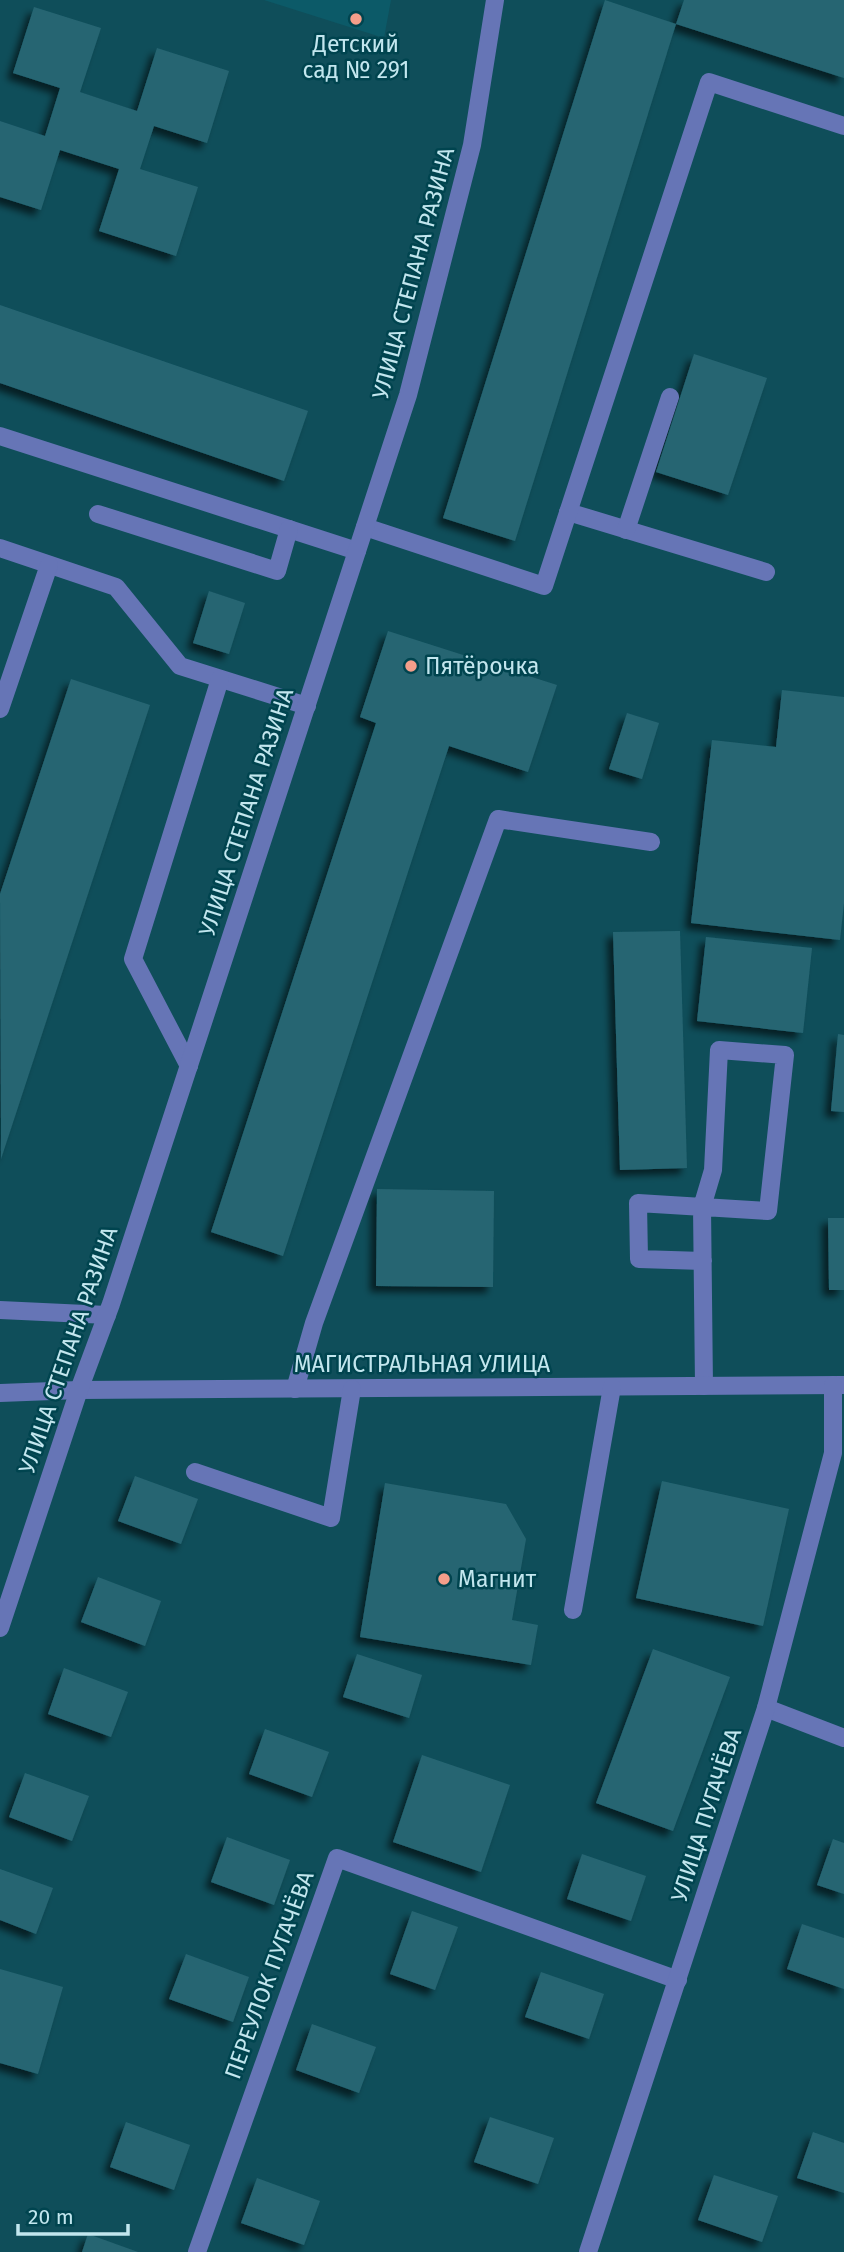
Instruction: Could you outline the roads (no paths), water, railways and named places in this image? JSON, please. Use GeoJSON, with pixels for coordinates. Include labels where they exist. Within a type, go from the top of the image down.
{"type":"FeatureCollection","features":[{"type":"Feature","properties":{"kind":"street","name":"УЛИЦА СТЕПАНА РАЗИНА"},"geometry":{"type":"LineString","coordinates":[[0,1628],[79,1390],[107,1315],[408,395],[472,145],[495,0]]}},
{"type":"Feature","properties":{"kind":"street"},"geometry":{"type":"LineString","coordinates":[[365,527],[544,586],[709,82],[844,126]]}},
{"type":"Feature","properties":{"kind":"street"},"geometry":{"type":"LineString","coordinates":[[626,530],[670,397]]}},
{"type":"Feature","properties":{"kind":"street"},"geometry":{"type":"LineString","coordinates":[[0,436],[358,551]]}},
{"type":"Feature","properties":{"kind":"street"},"geometry":{"type":"LineString","coordinates":[[568,512],[766,572]]}},
{"type":"Feature","properties":{"kind":"street"},"geometry":{"type":"LineString","coordinates":[[98,514],[277,571],[289,529]]}},
{"type":"Feature","properties":{"kind":"street"},"geometry":{"type":"LineString","coordinates":[[0,548],[116,587],[180,666],[307,706]]}},
{"type":"Feature","properties":{"kind":"street"},"geometry":{"type":"LineString","coordinates":[[1,703],[49,565]]}},
{"type":"Feature","properties":{"kind":"street"},"geometry":{"type":"LineString","coordinates":[[189,1066],[133,958],[220,679]]}},
{"type":"Feature","properties":{"kind":"street"},"geometry":{"type":"LineString","coordinates":[[295,1389],[314,1323],[498,819],[651,842]]}},
{"type":"Feature","properties":{"kind":"street"},"geometry":{"type":"LineString","coordinates":[[703,1261],[639,1259],[638,1203],[702,1207],[768,1211],[785,1055],[719,1050],[713,1170],[702,1207],[703,1261],[704,1386]]}},
{"type":"Feature","properties":{"kind":"street"},"geometry":{"type":"LineString","coordinates":[[0,1310],[107,1315]]}},
{"type":"Feature","properties":{"kind":"street","name":"МАГИСТРАЛЬНАЯ УЛИЦА"},"geometry":{"type":"LineString","coordinates":[[0,1393],[79,1390],[838,1385]]}},
{"type":"Feature","properties":{"kind":"street","name":"УЛИЦА ПУГАЧЁВА"},"geometry":{"type":"LineString","coordinates":[[588,2252],[766,1708],[833,1453],[838,1385]]}},
{"type":"Feature","properties":{"kind":"street"},"geometry":{"type":"LineString","coordinates":[[572,1610],[612,1387]]}},
{"type":"Feature","properties":{"kind":"street"},"geometry":{"type":"LineString","coordinates":[[195,1472],[331,1518],[352,1389]]}},
{"type":"Feature","properties":{"kind":"street"},"geometry":{"type":"LineString","coordinates":[[766,1708],[844,1738]]}},
{"type":"Feature","properties":{"kind":"street","name":"ПЕРЕУЛОК ПУГАЧЁВА"},"geometry":{"type":"LineString","coordinates":[[197,2252],[337,1858],[678,1980]]}},
{"type":"Feature","properties":{"kind":"place","name":"Детский сад № 291"},"geometry":{"type":"Point","coordinates":[356,19]}},
{"type":"Feature","properties":{"kind":"place","name":"Пятёрочка"},"geometry":{"type":"Point","coordinates":[411,666]}},
{"type":"Feature","properties":{"kind":"place","name":"Магнит"},"geometry":{"type":"Point","coordinates":[444,1579]}}]}
